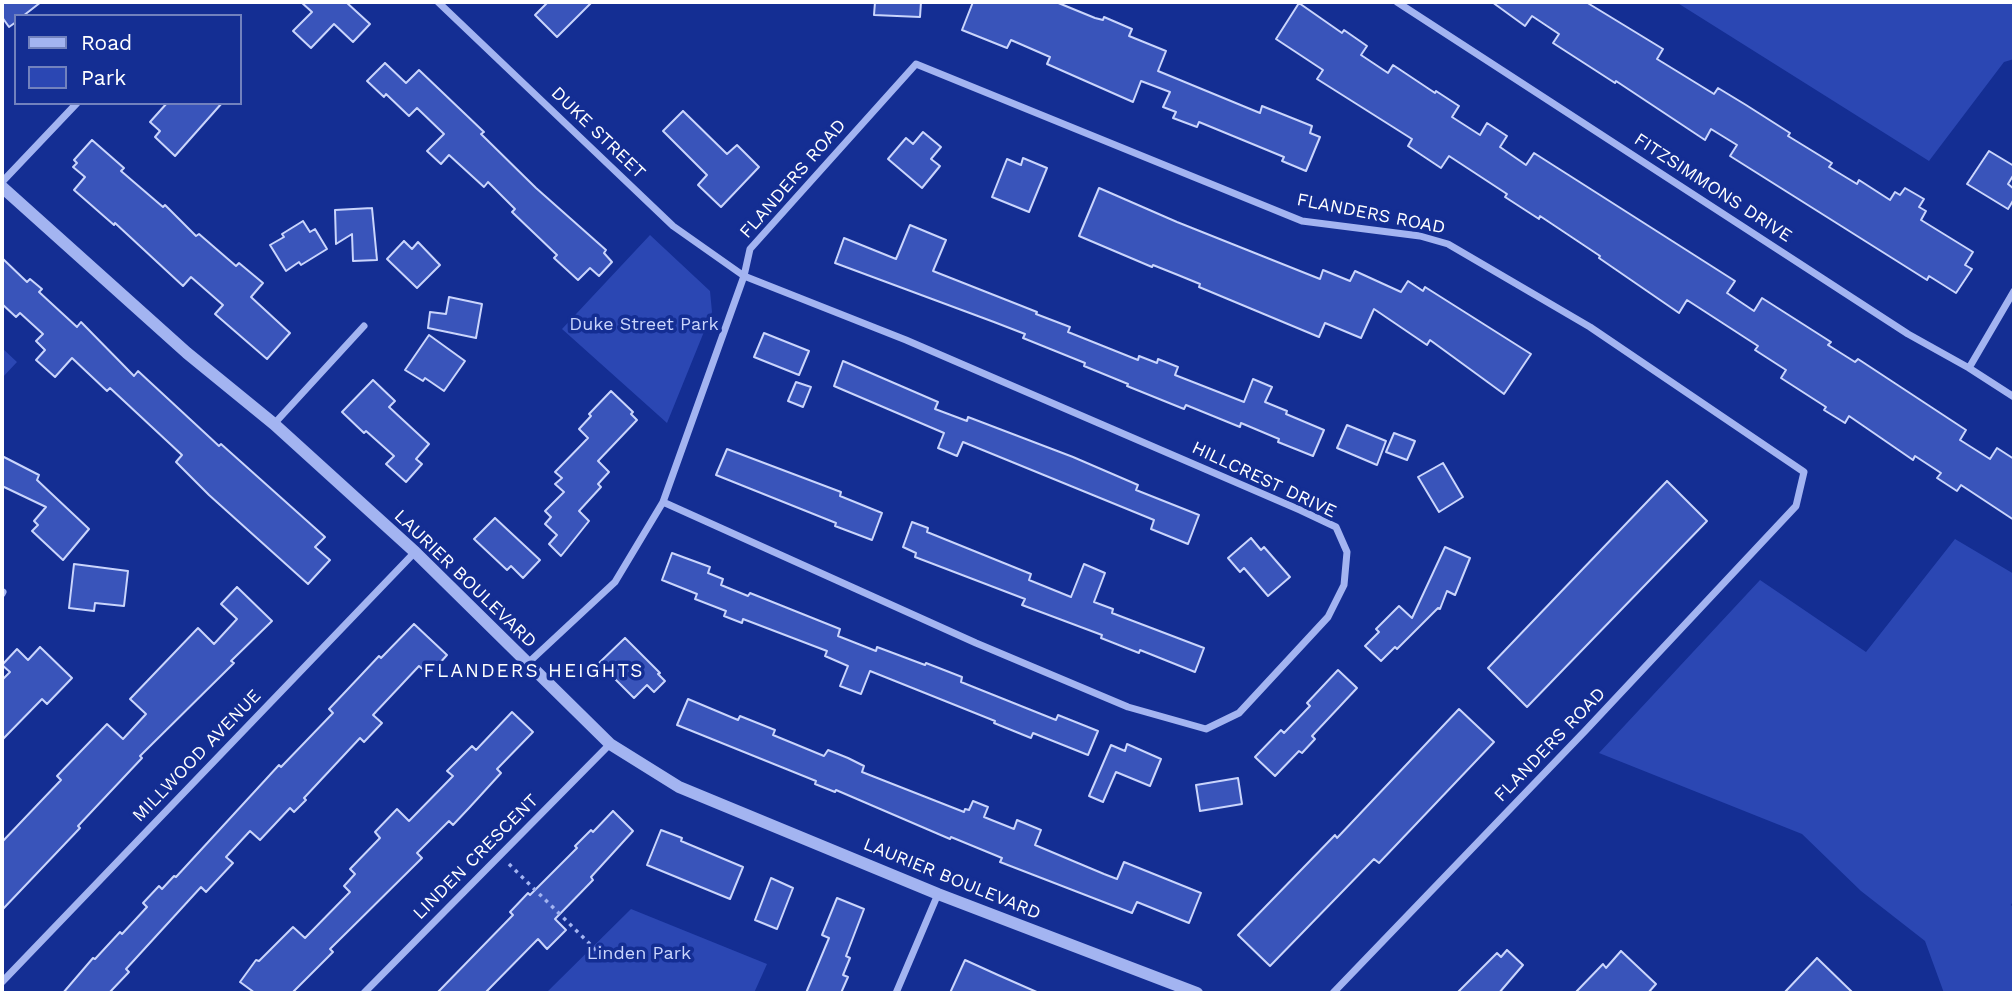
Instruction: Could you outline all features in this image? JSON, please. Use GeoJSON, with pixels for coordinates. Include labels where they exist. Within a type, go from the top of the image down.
{"type":"FeatureCollection","features":[{"type":"Feature","properties":{"kind":"street","name":"DUKE STREET"},"geometry":{"type":"LineString","coordinates":[[438,2],[673,226],[744,276]]}},
{"type":"Feature","properties":{"kind":"street","name":"FITZSIMMONS DRIVE"},"geometry":{"type":"LineString","coordinates":[[1398,2],[1908,334],[2014,397]]}},
{"type":"Feature","properties":{"kind":"street","name":"FLANDERS ROAD"},"geometry":{"type":"LineString","coordinates":[[528,663],[615,582],[663,502],[744,276],[750,249],[916,64],[1302,221],[1420,236],[1448,244],[1590,327],[1804,472],[1796,506],[1585,731],[1333,993]]}},
{"type":"Feature","properties":{"kind":"street"},"geometry":{"type":"LineString","coordinates":[[2,185],[75,105]]}},
{"type":"Feature","properties":{"kind":"street","name":"LAURIER BOULEVARD"},"geometry":{"type":"LineString","coordinates":[[2,185],[187,353],[274,424],[415,552],[610,744],[679,787],[938,894],[1198,993]]}},
{"type":"Feature","properties":{"kind":"street","name":"HILLCREST DRIVE"},"geometry":{"type":"LineString","coordinates":[[663,502],[976,643],[1115,702],[1206,729],[1239,713],[1328,617],[1344,584],[1347,552],[1336,527],[906,340],[744,276]]}},
{"type":"Feature","properties":{"kind":"street"},"geometry":{"type":"LineString","coordinates":[[1969,368],[2014,291]]}},
{"type":"Feature","properties":{"kind":"street"},"geometry":{"type":"LineString","coordinates":[[274,424],[364,326]]}},
{"type":"Feature","properties":{"kind":"street","name":"MILLWOOD AVENUE"},"geometry":{"type":"LineString","coordinates":[[2,982],[415,552]]}},
{"type":"Feature","properties":{"kind":"street","name":"LINDEN CRESCENT"},"geometry":{"type":"LineString","coordinates":[[364,993],[610,744]]}},
{"type":"Feature","properties":{"kind":"street"},"geometry":{"type":"LineString","coordinates":[[896,993],[938,894]]}},
{"type":"Feature","properties":{"kind":"path"},"geometry":{"type":"LineString","coordinates":[[500,856],[599,953]]}},
{"type":"Feature","properties":{"kind":"green space"},"geometry":{"type":"Polygon","coordinates":[[[1676,2],[2014,2],[2014,59],[2004,62],[1929,161],[1676,2]]]}},
{"type":"Feature","properties":{"kind":"green space","name":"Duke Street Park"},"geometry":{"type":"Polygon","coordinates":[[[650,235],[710,291],[712,312],[667,423],[562,329],[650,235]]]}},
{"type":"Feature","properties":{"kind":"green space"},"geometry":{"type":"Polygon","coordinates":[[[2,348],[17,362],[2,378],[2,348]]]}},
{"type":"Feature","properties":{"kind":"green space"},"geometry":{"type":"Polygon","coordinates":[[[1955,539],[2014,574],[2014,899],[2011,905],[2014,908],[2014,993],[1944,993],[1925,941],[1861,891],[1802,834],[1599,753],[1760,580],[1866,652],[1955,539]]]}},
{"type":"Feature","properties":{"kind":"green space","name":"Linden Park"},"geometry":{"type":"Polygon","coordinates":[[[631,909],[767,964],[754,993],[546,993],[631,909]]]}},
{"type":"Feature","properties":{"kind":"building"},"geometry":{"type":"Polygon","coordinates":[[[2,2],[41,2],[26,14],[14,14],[14,23],[9,27],[2,17],[2,2]]]}},
{"type":"Feature","properties":{"kind":"building"},"geometry":{"type":"Polygon","coordinates":[[[301,2],[346,2],[370,24],[353,42],[334,24],[311,48],[293,31],[312,12],[301,2]]]}},
{"type":"Feature","properties":{"kind":"building"},"geometry":{"type":"Polygon","coordinates":[[[548,2],[592,2],[557,37],[535,15],[548,2]]]}},
{"type":"Feature","properties":{"kind":"building"},"geometry":{"type":"Polygon","coordinates":[[[875,2],[921,2],[920,17],[874,15],[875,2]]]}},
{"type":"Feature","properties":{"kind":"building"},"geometry":{"type":"Polygon","coordinates":[[[973,2],[1056,2],[1132,29],[1129,36],[1166,51],[1158,71],[1260,113],[1262,106],[1312,126],[1310,133],[1320,137],[1306,171],[1282,161],[1284,157],[1199,122],[1197,127],[1173,118],[1176,112],[1163,107],[1170,92],[1141,81],[1133,102],[1047,64],[1050,57],[1011,40],[1007,48],[962,30],[973,2]]]}},
{"type":"Feature","properties":{"kind":"building"},"geometry":{"type":"Polygon","coordinates":[[[1492,2],[1586,2],[1663,49],[1657,59],[1714,94],[1718,88],[1746,105],[1790,133],[1788,136],[1832,163],[1829,167],[1857,184],[1859,180],[1890,200],[1895,192],[1900,195],[1905,188],[1924,199],[1919,207],[1926,211],[1921,220],[1973,252],[1965,265],[1972,269],[1956,293],[1929,276],[1927,280],[1730,156],[1737,145],[1711,129],[1705,140],[1553,43],[1559,34],[1532,16],[1525,26],[1492,2]]]}},
{"type":"Feature","properties":{"kind":"building"},"geometry":{"type":"Polygon","coordinates":[[[1299,3],[1342,33],[1344,30],[1367,46],[1361,55],[1388,73],[1393,65],[1459,106],[1452,117],[1480,135],[1487,123],[1507,136],[1500,147],[1526,165],[1534,153],[1735,281],[1727,293],[1754,311],[1762,298],[1831,342],[1828,345],[1855,362],[1858,359],[1966,430],[1960,440],[1990,459],[1997,448],[2014,459],[2014,520],[1961,485],[1957,491],[1937,478],[1941,473],[1915,456],[1913,460],[1849,416],[1845,423],[1824,410],[1826,407],[1781,378],[1786,370],[1755,350],[1758,346],[1687,300],[1679,313],[1599,258],[1600,256],[1540,216],[1539,219],[1505,197],[1507,194],[1449,156],[1441,168],[1408,146],[1412,139],[1317,79],[1323,70],[1276,39],[1299,3]]]}},
{"type":"Feature","properties":{"kind":"building"},"geometry":{"type":"Polygon","coordinates":[[[385,63],[406,83],[419,70],[484,132],[481,134],[536,188],[606,250],[604,253],[612,262],[599,276],[590,268],[578,280],[554,258],[557,255],[512,212],[515,209],[488,182],[484,187],[449,155],[441,164],[427,151],[444,134],[417,108],[409,116],[386,94],[384,97],[367,81],[385,63]]]}},
{"type":"Feature","properties":{"kind":"building"},"geometry":{"type":"Polygon","coordinates":[[[165,105],[220,105],[175,156],[155,137],[160,131],[150,122],[165,105]]]}},
{"type":"Feature","properties":{"kind":"building"},"geometry":{"type":"Polygon","coordinates":[[[683,111],[727,154],[737,145],[759,167],[721,207],[698,185],[707,175],[663,131],[683,111]]]}},
{"type":"Feature","properties":{"kind":"building"},"geometry":{"type":"Polygon","coordinates":[[[923,132],[941,147],[931,159],[940,166],[922,188],[888,159],[906,138],[913,144],[923,132]]]}},
{"type":"Feature","properties":{"kind":"building"},"geometry":{"type":"Polygon","coordinates":[[[92,140],[124,168],[121,171],[163,207],[165,205],[196,236],[199,234],[236,266],[239,263],[263,283],[251,297],[290,333],[267,359],[215,314],[223,305],[191,277],[183,286],[115,223],[114,225],[74,190],[85,177],[73,167],[77,163],[74,160],[92,140]]]}},
{"type":"Feature","properties":{"kind":"building"},"geometry":{"type":"Polygon","coordinates":[[[1989,151],[2014,166],[2014,174],[2008,184],[2014,189],[2014,199],[2008,209],[1967,184],[1989,151]]]}},
{"type":"Feature","properties":{"kind":"building"},"geometry":{"type":"Polygon","coordinates":[[[1023,158],[1047,168],[1029,212],[992,197],[1007,159],[1021,165],[1023,158]]]}},
{"type":"Feature","properties":{"kind":"building"},"geometry":{"type":"Polygon","coordinates":[[[1099,188],[1320,279],[1323,270],[1350,281],[1355,271],[1401,292],[1408,281],[1423,291],[1425,287],[1531,354],[1504,394],[1430,340],[1427,345],[1374,309],[1361,338],[1325,323],[1319,337],[1199,287],[1200,284],[1079,236],[1099,188]]]}},
{"type":"Feature","properties":{"kind":"building"},"geometry":{"type":"Polygon","coordinates":[[[372,208],[377,260],[353,261],[352,234],[336,244],[335,210],[372,208]]]}},
{"type":"Feature","properties":{"kind":"building"},"geometry":{"type":"Polygon","coordinates":[[[303,221],[310,232],[315,229],[327,249],[286,271],[270,245],[303,221]]]}},
{"type":"Feature","properties":{"kind":"building"},"geometry":{"type":"Polygon","coordinates":[[[910,225],[946,240],[933,271],[1037,312],[1036,314],[1070,327],[1068,332],[1138,360],[1139,356],[1157,363],[1158,359],[1178,367],[1175,375],[1244,402],[1253,379],[1272,387],[1265,402],[1324,430],[1313,456],[1241,423],[1240,427],[1186,405],[1184,409],[1127,386],[1128,384],[1084,366],[1085,363],[1023,338],[1025,334],[835,263],[844,238],[896,259],[910,225]]]}},
{"type":"Feature","properties":{"kind":"building"},"geometry":{"type":"Polygon","coordinates":[[[404,241],[412,249],[418,242],[440,265],[417,288],[387,259],[404,241]]]}},
{"type":"Feature","properties":{"kind":"building"},"geometry":{"type":"Polygon","coordinates":[[[2,258],[27,282],[30,279],[42,289],[39,292],[77,327],[81,322],[134,376],[138,371],[219,446],[221,444],[325,537],[315,547],[330,560],[308,584],[209,495],[176,462],[182,455],[110,388],[107,391],[72,358],[55,377],[36,360],[45,350],[36,341],[43,334],[20,313],[16,317],[2,304],[2,258]]]}},
{"type":"Feature","properties":{"kind":"building"},"geometry":{"type":"Polygon","coordinates":[[[449,297],[482,304],[476,338],[428,328],[430,312],[446,314],[449,297]]]}},
{"type":"Feature","properties":{"kind":"building"},"geometry":{"type":"Polygon","coordinates":[[[764,333],[809,351],[799,375],[754,357],[764,333]]]}},
{"type":"Feature","properties":{"kind":"building"},"geometry":{"type":"Polygon","coordinates":[[[429,335],[465,361],[444,391],[425,378],[423,381],[405,370],[429,335]]]}},
{"type":"Feature","properties":{"kind":"building"},"geometry":{"type":"Polygon","coordinates":[[[843,361],[938,402],[935,409],[967,421],[968,417],[1073,457],[1138,485],[1136,490],[1199,515],[1188,544],[1151,529],[1154,520],[963,442],[957,456],[938,448],[944,433],[834,386],[843,361]]]}},
{"type":"Feature","properties":{"kind":"building"},"geometry":{"type":"Polygon","coordinates":[[[373,380],[395,401],[389,407],[429,444],[416,459],[422,464],[406,482],[386,464],[394,456],[342,412],[373,380]]]}},
{"type":"Feature","properties":{"kind":"building"},"geometry":{"type":"Polygon","coordinates":[[[796,382],[811,387],[803,407],[788,401],[796,382]]]}},
{"type":"Feature","properties":{"kind":"building"},"geometry":{"type":"Polygon","coordinates":[[[611,391],[633,412],[631,414],[637,420],[598,461],[609,472],[598,484],[601,487],[579,511],[589,521],[561,556],[549,544],[557,535],[545,524],[551,517],[545,511],[564,492],[555,484],[562,478],[555,472],[588,438],[579,429],[611,391]]]}},
{"type":"Feature","properties":{"kind":"building"},"geometry":{"type":"Polygon","coordinates":[[[1347,425],[1386,441],[1377,465],[1337,448],[1347,425]]]}},
{"type":"Feature","properties":{"kind":"building"},"geometry":{"type":"Polygon","coordinates":[[[1394,433],[1415,441],[1407,460],[1386,452],[1394,433]]]}},
{"type":"Feature","properties":{"kind":"building"},"geometry":{"type":"Polygon","coordinates":[[[727,449],[841,492],[840,496],[882,513],[872,540],[716,475],[727,449]]]}},
{"type":"Feature","properties":{"kind":"building"},"geometry":{"type":"Polygon","coordinates":[[[2,456],[39,475],[37,480],[89,529],[63,560],[32,531],[38,525],[34,521],[46,507],[2,486],[2,456]]]}},
{"type":"Feature","properties":{"kind":"building"},"geometry":{"type":"Polygon","coordinates":[[[1443,463],[1463,497],[1439,512],[1418,477],[1443,463]]]}},
{"type":"Feature","properties":{"kind":"building"},"geometry":{"type":"Polygon","coordinates":[[[1667,481],[1707,521],[1527,707],[1488,668],[1667,481]]]}},
{"type":"Feature","properties":{"kind":"building"},"geometry":{"type":"Polygon","coordinates":[[[495,518],[540,560],[523,578],[511,566],[507,570],[474,539],[495,518]]]}},
{"type":"Feature","properties":{"kind":"building"},"geometry":{"type":"Polygon","coordinates":[[[912,522],[928,528],[927,532],[1031,574],[1029,580],[1071,597],[1084,564],[1105,573],[1094,602],[1113,609],[1112,613],[1204,648],[1195,672],[1101,638],[1102,635],[1022,605],[1025,599],[915,557],[916,553],[903,547],[912,522]]]}},
{"type":"Feature","properties":{"kind":"building"},"geometry":{"type":"Polygon","coordinates":[[[1251,538],[1261,550],[1264,547],[1290,577],[1268,596],[1244,568],[1240,572],[1228,558],[1251,538]]]}},
{"type":"Feature","properties":{"kind":"building"},"geometry":{"type":"Polygon","coordinates":[[[1445,547],[1470,558],[1455,595],[1447,591],[1440,609],[1381,661],[1365,646],[1379,632],[1376,629],[1399,606],[1412,618],[1445,547]]]}},
{"type":"Feature","properties":{"kind":"building"},"geometry":{"type":"Polygon","coordinates":[[[672,553],[710,567],[708,573],[723,579],[721,585],[748,596],[750,593],[840,629],[838,636],[876,651],[877,647],[925,665],[926,663],[962,677],[961,682],[1056,720],[1058,715],[1098,731],[1088,755],[1033,733],[1031,738],[870,671],[861,694],[840,686],[848,666],[825,656],[827,651],[743,619],[742,623],[724,616],[726,611],[695,599],[697,594],[662,580],[672,553]]]}},
{"type":"Feature","properties":{"kind":"building"},"geometry":{"type":"Polygon","coordinates":[[[74,564],[128,571],[124,606],[95,603],[94,611],[69,608],[74,564]]]}},
{"type":"Feature","properties":{"kind":"building"},"geometry":{"type":"Polygon","coordinates":[[[237,587],[272,621],[231,661],[234,663],[140,756],[142,758],[78,826],[80,828],[2,910],[2,842],[61,780],[57,776],[107,724],[123,739],[146,714],[130,699],[198,628],[214,644],[237,619],[221,604],[237,587]]]}},
{"type":"Feature","properties":{"kind":"building"},"geometry":{"type":"Polygon","coordinates":[[[414,624],[447,655],[429,675],[419,666],[373,715],[382,723],[364,742],[360,738],[294,812],[290,808],[260,840],[250,831],[226,857],[233,863],[206,892],[201,887],[126,969],[129,972],[109,993],[63,993],[93,958],[95,959],[120,932],[122,934],[147,907],[143,903],[159,886],[162,889],[176,877],[279,765],[281,767],[333,713],[329,709],[379,656],[381,658],[414,624]]]}},
{"type":"Feature","properties":{"kind":"building"},"geometry":{"type":"Polygon","coordinates":[[[625,638],[665,681],[654,692],[647,685],[634,698],[599,663],[625,638]]]}},
{"type":"Feature","properties":{"kind":"building"},"geometry":{"type":"Polygon","coordinates":[[[40,647],[72,678],[47,704],[42,699],[2,740],[2,680],[10,672],[2,665],[17,649],[28,660],[40,647]]]}},
{"type":"Feature","properties":{"kind":"building"},"geometry":{"type":"Polygon","coordinates":[[[1338,670],[1357,688],[1312,736],[1315,739],[1302,753],[1299,751],[1275,776],[1255,757],[1281,730],[1284,733],[1310,706],[1307,703],[1338,670]]]}},
{"type":"Feature","properties":{"kind":"building"},"geometry":{"type":"Polygon","coordinates":[[[688,699],[738,720],[740,716],[775,730],[773,735],[824,756],[828,750],[848,758],[864,766],[862,772],[964,812],[965,809],[969,810],[973,801],[988,807],[984,817],[1014,829],[1017,820],[1041,830],[1035,845],[1117,879],[1124,862],[1201,893],[1189,923],[1137,902],[1132,913],[1000,862],[1002,858],[951,837],[950,839],[836,790],[835,792],[815,784],[816,781],[677,725],[688,699]]]}},
{"type":"Feature","properties":{"kind":"building"},"geometry":{"type":"Polygon","coordinates":[[[1459,709],[1494,742],[1379,863],[1374,859],[1270,966],[1238,935],[1335,835],[1337,838],[1459,709]]]}},
{"type":"Feature","properties":{"kind":"building"},"geometry":{"type":"Polygon","coordinates":[[[512,712],[533,732],[497,769],[501,773],[453,825],[449,821],[417,853],[422,858],[330,949],[333,952],[292,993],[255,993],[240,982],[256,960],[259,961],[293,927],[305,938],[350,892],[344,886],[355,874],[350,869],[380,838],[375,832],[397,809],[409,821],[453,776],[447,771],[472,746],[476,750],[512,712]]]}},
{"type":"Feature","properties":{"kind":"building"},"geometry":{"type":"Polygon","coordinates":[[[1127,744],[1161,759],[1150,786],[1116,772],[1103,802],[1089,796],[1111,745],[1125,751],[1127,744]]]}},
{"type":"Feature","properties":{"kind":"building"},"geometry":{"type":"Polygon","coordinates":[[[1238,778],[1242,804],[1200,811],[1196,785],[1238,778]]]}},
{"type":"Feature","properties":{"kind":"building"},"geometry":{"type":"Polygon","coordinates":[[[613,811],[633,831],[591,877],[593,880],[555,919],[566,930],[547,949],[538,939],[485,993],[437,993],[513,915],[510,912],[528,893],[530,895],[577,848],[575,846],[613,811]]]}},
{"type":"Feature","properties":{"kind":"building"},"geometry":{"type":"Polygon","coordinates":[[[661,830],[743,867],[730,899],[647,865],[661,830]]]}},
{"type":"Feature","properties":{"kind":"building"},"geometry":{"type":"Polygon","coordinates":[[[771,878],[793,888],[777,929],[755,920],[771,878]]]}},
{"type":"Feature","properties":{"kind":"building"},"geometry":{"type":"Polygon","coordinates":[[[837,898],[864,909],[846,956],[850,958],[843,975],[848,977],[841,993],[806,993],[829,938],[822,935],[837,898]]]}},
{"type":"Feature","properties":{"kind":"building"},"geometry":{"type":"Polygon","coordinates":[[[1507,950],[1523,965],[1499,993],[1457,993],[1497,953],[1501,957],[1507,950]]]}},
{"type":"Feature","properties":{"kind":"building"},"geometry":{"type":"Polygon","coordinates":[[[1621,951],[1656,984],[1648,993],[1575,993],[1603,964],[1606,968],[1621,951]]]}},
{"type":"Feature","properties":{"kind":"building"},"geometry":{"type":"Polygon","coordinates":[[[1817,958],[1853,993],[1784,993],[1817,958]]]}},
{"type":"Feature","properties":{"kind":"building"},"geometry":{"type":"Polygon","coordinates":[[[965,960],[998,975],[1039,993],[950,993],[965,960]]]}},
{"type":"Feature","properties":{"kind":"district","name":"FLANDERS HEIGHTS"},"geometry":{"type":"Point","coordinates":[534,671]}}]}
